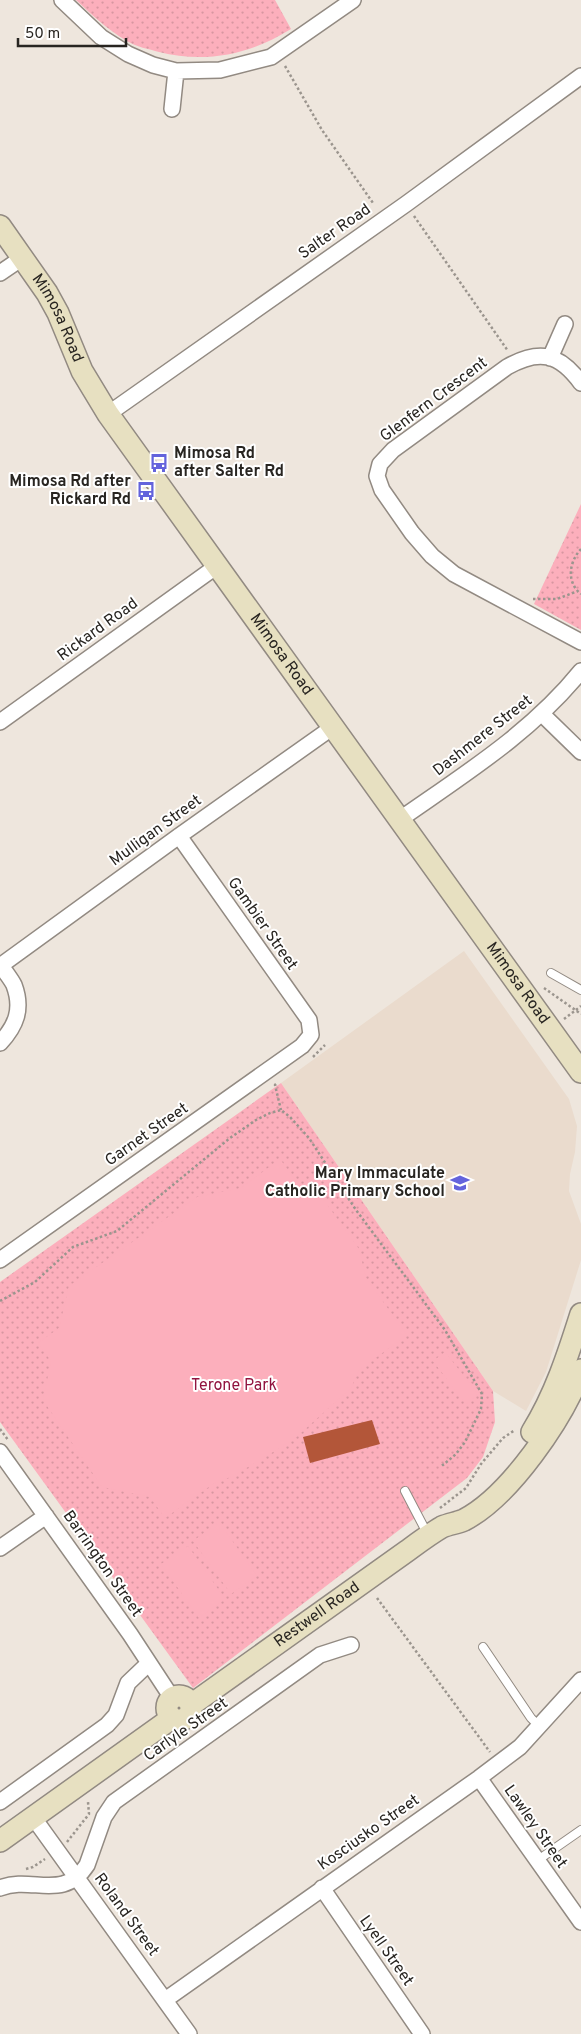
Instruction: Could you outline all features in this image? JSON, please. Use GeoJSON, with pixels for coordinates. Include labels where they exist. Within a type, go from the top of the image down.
{"type":"FeatureCollection","features":[{"type":"Feature","properties":{"kind":"main road","name":"Mimosa Road"},"geometry":{"type":"LineString","coordinates":[[0,226],[54,306],[82,371],[108,414],[399,820],[574,1059],[581,1072]]}},
{"type":"Feature","properties":{"kind":"main road","name":"Restwell Road"},"geometry":{"type":"LineString","coordinates":[[0,1841],[178,1707],[457,1511],[500,1473],[529,1437],[556,1386],[581,1314]]}},
{"type":"Feature","properties":{"kind":"main road","name":"Restwell Road"},"geometry":{"type":"LineString","coordinates":[[431,1528],[464,1520],[485,1505],[527,1462],[566,1402],[581,1370]]}},
{"type":"Feature","properties":{"kind":"street"},"geometry":{"type":"LineString","coordinates":[[62,0],[101,37],[128,54],[153,65],[176,71],[220,70],[271,57],[353,0]]}},
{"type":"Feature","properties":{"kind":"street"},"geometry":{"type":"LineString","coordinates":[[172,109],[176,71]]}},
{"type":"Feature","properties":{"kind":"street","name":"Salter Road"},"geometry":{"type":"LineString","coordinates":[[108,414],[406,204],[581,76]]}},
{"type":"Feature","properties":{"kind":"street"},"geometry":{"type":"LineString","coordinates":[[0,273],[22,258]]}},
{"type":"Feature","properties":{"kind":"street"},"geometry":{"type":"LineString","coordinates":[[565,324],[550,358],[564,364],[581,383]]}},
{"type":"Feature","properties":{"kind":"street","name":"Glenfern Crescent"},"geometry":{"type":"LineString","coordinates":[[550,358],[540,355],[525,357],[516,362],[392,450],[380,464],[377,476],[382,490],[412,533],[432,556],[454,574],[581,642]]}},
{"type":"Feature","properties":{"kind":"street","name":"Rickard Road"},"geometry":{"type":"LineString","coordinates":[[0,722],[217,566]]}},
{"type":"Feature","properties":{"kind":"street","name":"Dashmere Street"},"geometry":{"type":"LineString","coordinates":[[399,820],[493,754],[542,714],[564,692],[581,671]]}},
{"type":"Feature","properties":{"kind":"street"},"geometry":{"type":"LineString","coordinates":[[542,714],[581,752]]}},
{"type":"Feature","properties":{"kind":"street","name":"Mulligan Street"},"geometry":{"type":"LineString","coordinates":[[0,966],[178,836],[333,727]]}},
{"type":"Feature","properties":{"kind":"street","name":"Gambier Street"},"geometry":{"type":"LineString","coordinates":[[178,836],[309,1020],[311,1035]]}},
{"type":"Feature","properties":{"kind":"street"},"geometry":{"type":"LineString","coordinates":[[0,966],[14,985],[18,1010],[12,1030],[0,1043]]}},
{"type":"Feature","properties":{"kind":"street","name":"Garnet Street"},"geometry":{"type":"LineString","coordinates":[[0,1260],[302,1046],[311,1035]]}},
{"type":"Feature","properties":{"kind":"street","name":"Barrington Street"},"geometry":{"type":"LineString","coordinates":[[0,1452],[178,1707]]}},
{"type":"Feature","properties":{"kind":"street"},"geometry":{"type":"LineString","coordinates":[[0,1548],[46,1516]]}},
{"type":"Feature","properties":{"kind":"street","name":"Carlyle Street"},"geometry":{"type":"LineString","coordinates":[[77,1877],[87,1865],[104,1817],[114,1802],[320,1655],[352,1645]]}},
{"type":"Feature","properties":{"kind":"street"},"geometry":{"type":"LineString","coordinates":[[0,1802],[107,1725],[116,1715],[128,1683],[149,1663]]}},
{"type":"Feature","properties":{"kind":"street","name":"Kosciusko Street"},"geometry":{"type":"LineString","coordinates":[[166,2000],[520,1747],[581,1680]]}},
{"type":"Feature","properties":{"kind":"street","name":"Lawley Street"},"geometry":{"type":"LineString","coordinates":[[479,1778],[581,1922]]}},
{"type":"Feature","properties":{"kind":"street","name":"Roland Street"},"geometry":{"type":"LineString","coordinates":[[34,1817],[189,2034]]}},
{"type":"Feature","properties":{"kind":"street"},"geometry":{"type":"LineString","coordinates":[[0,1888],[15,1884],[64,1885],[77,1877]]}},
{"type":"Feature","properties":{"kind":"street","name":"Lyell Street"},"geometry":{"type":"LineString","coordinates":[[322,1888],[422,2034]]}},
{"type":"Feature","properties":{"kind":"lane","name":"Mimosa Road"},"geometry":{"type":"LineString","coordinates":[[551,973],[581,990]]}},
{"type":"Feature","properties":{"kind":"lane"},"geometry":{"type":"LineString","coordinates":[[405,1491],[431,1528]]}},
{"type":"Feature","properties":{"kind":"lane"},"geometry":{"type":"LineString","coordinates":[[483,1647],[531,1718],[540,1727]]}},
{"type":"Feature","properties":{"kind":"lane"},"geometry":{"type":"LineString","coordinates":[[538,1860],[581,1830]]}},
{"type":"Feature","properties":{"kind":"path"},"geometry":{"type":"LineString","coordinates":[[277,53],[322,130],[373,203]]}},
{"type":"Feature","properties":{"kind":"path"},"geometry":{"type":"LineString","coordinates":[[406,204],[516,362]]}},
{"type":"Feature","properties":{"kind":"path"},"geometry":{"type":"LineString","coordinates":[[581,549],[572,565],[570,577],[573,588],[581,594]]}},
{"type":"Feature","properties":{"kind":"path"},"geometry":{"type":"LineString","coordinates":[[522,610],[529,599],[557,599],[578,592]]}},
{"type":"Feature","properties":{"kind":"path"},"geometry":{"type":"LineString","coordinates":[[540,984],[581,1014]]}},
{"type":"Feature","properties":{"kind":"path"},"geometry":{"type":"LineString","coordinates":[[562,1021],[581,1006]]}},
{"type":"Feature","properties":{"kind":"path"},"geometry":{"type":"LineString","coordinates":[[306,1062],[320,1052],[325,1045]]}},
{"type":"Feature","properties":{"kind":"path"},"geometry":{"type":"LineString","coordinates":[[281,1080],[275,1085],[281,1110],[309,1138],[356,1210],[445,1330],[482,1394],[481,1409],[465,1442],[456,1454],[443,1465],[442,1463]]}},
{"type":"Feature","properties":{"kind":"path"},"geometry":{"type":"LineString","coordinates":[[0,1301],[35,1282],[73,1247],[117,1230],[230,1138],[256,1120],[281,1110]]}},
{"type":"Feature","properties":{"kind":"path"},"geometry":{"type":"LineString","coordinates":[[431,1528],[466,1488],[481,1464],[503,1438],[518,1428]]}},
{"type":"Feature","properties":{"kind":"path"},"geometry":{"type":"LineString","coordinates":[[377,1598],[498,1763]]}},
{"type":"Feature","properties":{"kind":"shaded area","name":"Mary Immaculate Catholic Primary School"},"geometry":{"type":"Polygon","coordinates":[[[464,951],[569,1099],[577,1126],[569,1191],[581,1224],[581,1260],[546,1372],[526,1411],[493,1391],[281,1083],[464,951]]]}},
{"type":"Feature","properties":{"kind":"green space"},"geometry":{"type":"Polygon","coordinates":[[[76,0],[275,0],[291,29],[260,45],[228,54],[211,57],[177,55],[147,49],[131,43],[94,17],[76,0]]]}},
{"type":"Feature","properties":{"kind":"green space"},"geometry":{"type":"Polygon","coordinates":[[[581,504],[581,630],[534,604],[581,504]]]}},
{"type":"Feature","properties":{"kind":"green space","name":"Terone Park"},"geometry":{"type":"Polygon","coordinates":[[[281,1083],[493,1391],[495,1422],[483,1457],[467,1478],[193,1688],[0,1422],[0,1282],[281,1083]]]}},
{"type":"Feature","properties":{"kind":"green space"},"geometry":{"type":"Polygon","coordinates":[[[280,1159],[303,1191],[323,1199],[359,1249],[366,1278],[407,1335],[359,1370],[351,1388],[293,1440],[233,1476],[213,1484],[165,1518],[150,1497],[102,1487],[43,1400],[51,1361],[38,1343],[59,1328],[69,1286],[197,1197],[241,1188],[280,1159]]]}},
{"type":"Feature","properties":{"kind":"green space"},"geometry":{"type":"Polygon","coordinates":[[[445,1352],[478,1394],[466,1404],[433,1361],[445,1352]]]}},
{"type":"Feature","properties":{"kind":"green space"},"geometry":{"type":"Polygon","coordinates":[[[219,1522],[257,1576],[231,1594],[193,1541],[219,1522]]]}},
{"type":"Feature","properties":{"kind":"green space"},"geometry":{"type":"Polygon","coordinates":[[[188,1546],[225,1599],[199,1618],[161,1564],[188,1546]]]}},
{"type":"Feature","properties":{"kind":"building"},"geometry":{"type":"Polygon","coordinates":[[[372,1420],[380,1444],[310,1463],[303,1437],[372,1420]]]}},
{"type":"Feature","properties":{"kind":"place","name":"Mimosa Rd after Salter Rd"},"geometry":{"type":"Point","coordinates":[159,463]}},
{"type":"Feature","properties":{"kind":"place","name":"Mimosa Rd after Rickard Rd"},"geometry":{"type":"Point","coordinates":[146,491]}},
{"type":"Feature","properties":{"kind":"place","name":"Mary Immaculate Catholic Primary School"},"geometry":{"type":"Point","coordinates":[460,1183]}}]}
